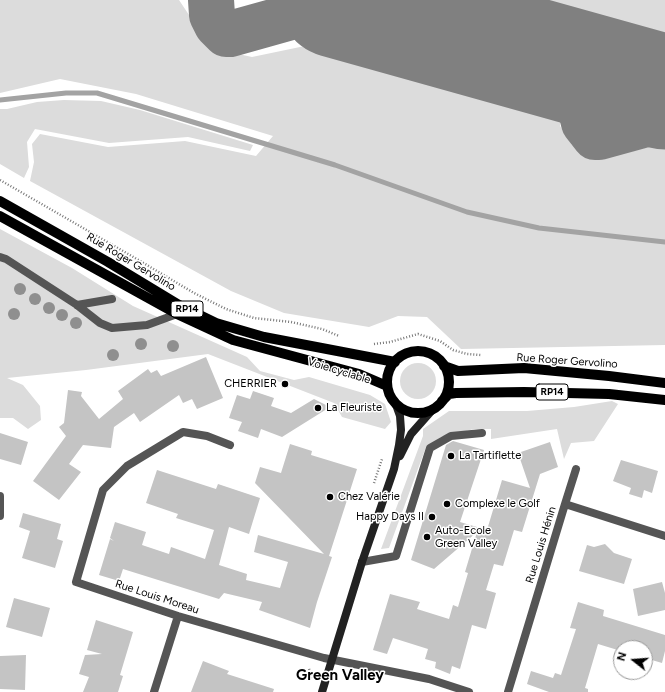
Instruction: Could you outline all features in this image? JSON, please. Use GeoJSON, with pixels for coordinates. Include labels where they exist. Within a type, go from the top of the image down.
{"type":"FeatureCollection","features":[{"type":"Feature","properties":{"kind":"main road","name":"Rue Roger Gervolino"},"geometry":{"type":"LineString","coordinates":[[0,201],[108,262],[179,305],[216,323],[264,337],[394,362]]}},
{"type":"Feature","properties":{"kind":"main road","name":"Rue Roger Gervolino"},"geometry":{"type":"LineString","coordinates":[[0,216],[177,314],[233,340],[359,374],[387,386]]}},
{"type":"Feature","properties":{"kind":"main road"},"geometry":{"type":"LineString","coordinates":[[322,692],[362,562],[394,469],[411,434],[438,404],[446,392],[449,384],[448,374],[444,366],[436,357],[428,352],[419,351],[405,354],[394,362],[387,378],[387,386],[400,416],[401,430],[394,469]]}},
{"type":"Feature","properties":{"kind":"main road","name":"Rue Roger Gervolino"},"geometry":{"type":"LineString","coordinates":[[444,366],[458,371],[524,368],[665,383]]}},
{"type":"Feature","properties":{"kind":"main road","name":"RP14"},"geometry":{"type":"LineString","coordinates":[[438,404],[449,394],[456,393],[524,392],[609,394],[665,400]]}},
{"type":"Feature","properties":{"kind":"main road"},"geometry":{"type":"LineString","coordinates":[[395,402],[401,408],[417,413],[426,411],[438,404]]}},
{"type":"Feature","properties":{"kind":"street"},"geometry":{"type":"LineString","coordinates":[[0,257],[6,259],[77,305],[100,323],[112,328],[147,325],[177,314]]}},
{"type":"Feature","properties":{"kind":"street"},"geometry":{"type":"LineString","coordinates":[[77,305],[112,299]]}},
{"type":"Feature","properties":{"kind":"street","name":"Rue Louis Moreau"},"geometry":{"type":"LineString","coordinates":[[230,445],[207,436],[183,432],[127,466],[104,490],[76,582],[178,616],[332,660],[429,680],[469,692]]}},
{"type":"Feature","properties":{"kind":"street"},"geometry":{"type":"LineString","coordinates":[[362,562],[396,556],[430,448],[451,436],[482,433]]}},
{"type":"Feature","properties":{"kind":"street"},"geometry":{"type":"LineString","coordinates":[[565,504],[576,468]]}},
{"type":"Feature","properties":{"kind":"street"},"geometry":{"type":"LineString","coordinates":[[0,496],[0,516]]}},
{"type":"Feature","properties":{"kind":"street","name":"Rue Louis Hénin"},"geometry":{"type":"LineString","coordinates":[[508,692],[565,504],[665,536]]}},
{"type":"Feature","properties":{"kind":"street"},"geometry":{"type":"LineString","coordinates":[[154,692],[178,616]]}},
{"type":"Feature","properties":{"kind":"path"},"geometry":{"type":"LineString","coordinates":[[0,180],[194,293],[226,309],[254,318],[291,322],[322,329],[344,338]]}},
{"type":"Feature","properties":{"kind":"path"},"geometry":{"type":"LineString","coordinates":[[369,344],[390,342],[418,334],[440,341],[453,350],[467,354],[485,355]]}},
{"type":"Feature","properties":{"kind":"path"},"geometry":{"type":"LineString","coordinates":[[309,669],[312,676],[311,682]]}},
{"type":"Feature","properties":{"kind":"shaded area"},"geometry":{"type":"Polygon","coordinates":[[[0,0],[179,0],[211,48],[252,57],[324,42],[560,106],[560,126],[572,145],[607,157],[665,143],[665,345],[461,349],[427,317],[398,316],[369,327],[284,313],[231,291],[30,181],[34,162],[32,144],[40,134],[108,147],[185,141],[256,156],[273,136],[136,94],[60,79],[0,93],[0,0]]]}},
{"type":"Feature","properties":{"kind":"shaded area"},"geometry":{"type":"Polygon","coordinates":[[[485,0],[665,0],[665,50],[485,0]]]}},
{"type":"Feature","properties":{"kind":"shaded area"},"geometry":{"type":"Polygon","coordinates":[[[64,100],[101,101],[140,110],[253,145],[250,151],[188,137],[109,143],[35,129],[27,142],[29,167],[24,178],[0,164],[0,109],[7,109],[37,102],[64,100]]]}},
{"type":"Feature","properties":{"kind":"shaded area"},"geometry":{"type":"Polygon","coordinates":[[[0,229],[72,268],[133,306],[247,357],[260,371],[294,380],[309,377],[370,395],[385,404],[391,422],[385,429],[342,417],[334,403],[208,354],[86,370],[7,378],[23,385],[40,406],[41,420],[28,429],[13,418],[0,418],[0,229]]]}},
{"type":"Feature","properties":{"kind":"shaded area"},"geometry":{"type":"Polygon","coordinates":[[[421,363],[431,368],[435,374],[435,388],[431,394],[425,398],[415,399],[405,394],[401,388],[400,378],[405,368],[411,364],[421,363]]]}},
{"type":"Feature","properties":{"kind":"shaded area"},"geometry":{"type":"Polygon","coordinates":[[[612,401],[618,404],[594,441],[571,443],[564,459],[557,429],[491,439],[491,429],[474,429],[441,437],[426,447],[389,548],[381,549],[423,436],[423,429],[449,411],[527,411],[574,407],[612,401]]]}},
{"type":"Feature","properties":{"kind":"building"},"geometry":{"type":"Polygon","coordinates":[[[206,357],[223,398],[197,409],[192,399],[183,403],[179,395],[140,422],[134,413],[114,427],[111,448],[83,445],[69,464],[81,472],[59,500],[33,481],[66,436],[59,427],[64,423],[68,390],[82,392],[81,396],[99,419],[123,399],[118,391],[148,369],[151,373],[157,370],[161,376],[206,357]]]}},
{"type":"Feature","properties":{"kind":"building"},"geometry":{"type":"Polygon","coordinates":[[[253,391],[274,398],[271,406],[291,413],[314,399],[330,407],[282,437],[261,429],[258,438],[238,431],[242,422],[229,418],[237,395],[250,399],[253,391]]]}},
{"type":"Feature","properties":{"kind":"building"},"geometry":{"type":"Polygon","coordinates":[[[0,433],[28,442],[21,465],[0,459],[0,433]]]}},
{"type":"Feature","properties":{"kind":"building"},"geometry":{"type":"Polygon","coordinates":[[[453,441],[484,450],[460,522],[487,530],[502,480],[530,488],[518,453],[550,442],[558,467],[540,474],[522,532],[514,530],[503,566],[494,564],[486,590],[496,593],[486,629],[472,625],[460,669],[452,666],[450,674],[435,668],[436,662],[425,659],[428,649],[393,638],[387,654],[373,650],[390,594],[420,602],[417,609],[449,619],[453,605],[458,607],[468,573],[465,572],[477,532],[434,569],[411,560],[446,445],[453,441]]]}},
{"type":"Feature","properties":{"kind":"building"},"geometry":{"type":"Polygon","coordinates":[[[290,444],[312,451],[311,455],[357,469],[329,556],[332,557],[310,628],[259,610],[262,602],[224,593],[219,599],[123,569],[119,581],[99,575],[110,539],[114,541],[110,538],[115,522],[146,532],[142,545],[169,554],[171,547],[205,559],[214,530],[176,518],[178,514],[146,503],[157,470],[216,489],[218,484],[260,498],[249,534],[229,527],[219,565],[247,574],[246,580],[280,588],[288,562],[254,552],[258,535],[324,554],[255,483],[260,467],[281,473],[290,444]]]}},
{"type":"Feature","properties":{"kind":"building"},"geometry":{"type":"Polygon","coordinates":[[[621,460],[658,471],[652,493],[644,490],[642,498],[629,494],[631,488],[613,481],[621,460]]]}},
{"type":"Feature","properties":{"kind":"building"},"geometry":{"type":"Polygon","coordinates":[[[23,513],[61,524],[57,539],[63,541],[55,568],[22,558],[30,531],[19,527],[23,513]]]}},
{"type":"Feature","properties":{"kind":"building"},"geometry":{"type":"Polygon","coordinates":[[[605,544],[614,553],[632,559],[624,584],[579,571],[587,545],[594,547],[605,544]]]}},
{"type":"Feature","properties":{"kind":"building"},"geometry":{"type":"Polygon","coordinates":[[[662,582],[665,593],[665,610],[638,616],[633,589],[662,582]]]}},
{"type":"Feature","properties":{"kind":"building"},"geometry":{"type":"Polygon","coordinates":[[[14,598],[50,608],[42,637],[6,627],[14,598]]]}},
{"type":"Feature","properties":{"kind":"building"},"geometry":{"type":"Polygon","coordinates":[[[578,602],[604,610],[603,616],[665,635],[665,651],[662,663],[653,660],[653,640],[613,640],[613,649],[598,644],[585,688],[588,689],[588,692],[549,692],[527,684],[531,671],[553,678],[555,673],[561,675],[576,629],[570,628],[578,602]]]}},
{"type":"Feature","properties":{"kind":"building"},"geometry":{"type":"Polygon","coordinates":[[[96,620],[133,632],[120,675],[123,676],[118,692],[83,692],[89,677],[79,674],[85,655],[102,654],[87,650],[96,620]]]}},
{"type":"Feature","properties":{"kind":"building"},"geometry":{"type":"Polygon","coordinates":[[[26,655],[25,690],[0,689],[0,656],[26,655]]]}},
{"type":"Feature","properties":{"kind":"building"},"geometry":{"type":"Polygon","coordinates":[[[203,661],[229,671],[227,674],[274,689],[273,692],[191,692],[203,661]]]}},
{"type":"Feature","properties":{"kind":"waterway"},"geometry":{"type":"LineString","coordinates":[[0,100],[66,93],[97,93],[335,165],[467,212],[539,228],[665,242]]}},
{"type":"Feature","properties":{"kind":"taxiway"},"geometry":{"type":"LineString","coordinates":[[211,0],[212,15],[217,25],[226,34],[344,2]]}},
{"type":"Feature","properties":{"kind":"taxiway"},"geometry":{"type":"LineString","coordinates":[[647,87],[634,74],[622,69],[609,69],[597,74],[588,83],[582,93],[581,111],[584,123],[595,137],[599,137],[665,119]]}},
{"type":"Feature","properties":{"kind":"runway"},"geometry":{"type":"LineString","coordinates":[[336,0],[665,92]]}},
{"type":"Feature","properties":{"kind":"place","name":"CHERRIER"},"geometry":{"type":"Point","coordinates":[285,384]}},
{"type":"Feature","properties":{"kind":"place","name":"La Fleuriste"},"geometry":{"type":"Point","coordinates":[318,408]}},
{"type":"Feature","properties":{"kind":"place","name":"La Tartiflette"},"geometry":{"type":"Point","coordinates":[451,456]}},
{"type":"Feature","properties":{"kind":"place","name":"Chez Valérie"},"geometry":{"type":"Point","coordinates":[330,497]}},
{"type":"Feature","properties":{"kind":"place","name":"Complexe le Golf"},"geometry":{"type":"Point","coordinates":[447,504]}},
{"type":"Feature","properties":{"kind":"place","name":"Happy Days II"},"geometry":{"type":"Point","coordinates":[432,517]}},
{"type":"Feature","properties":{"kind":"place","name":"Auto-Ecole Green Valley"},"geometry":{"type":"Point","coordinates":[427,537]}},
{"type":"Feature","properties":{"kind":"district","name":"Green Valley"},"geometry":{"type":"Point","coordinates":[340,676]}}]}
